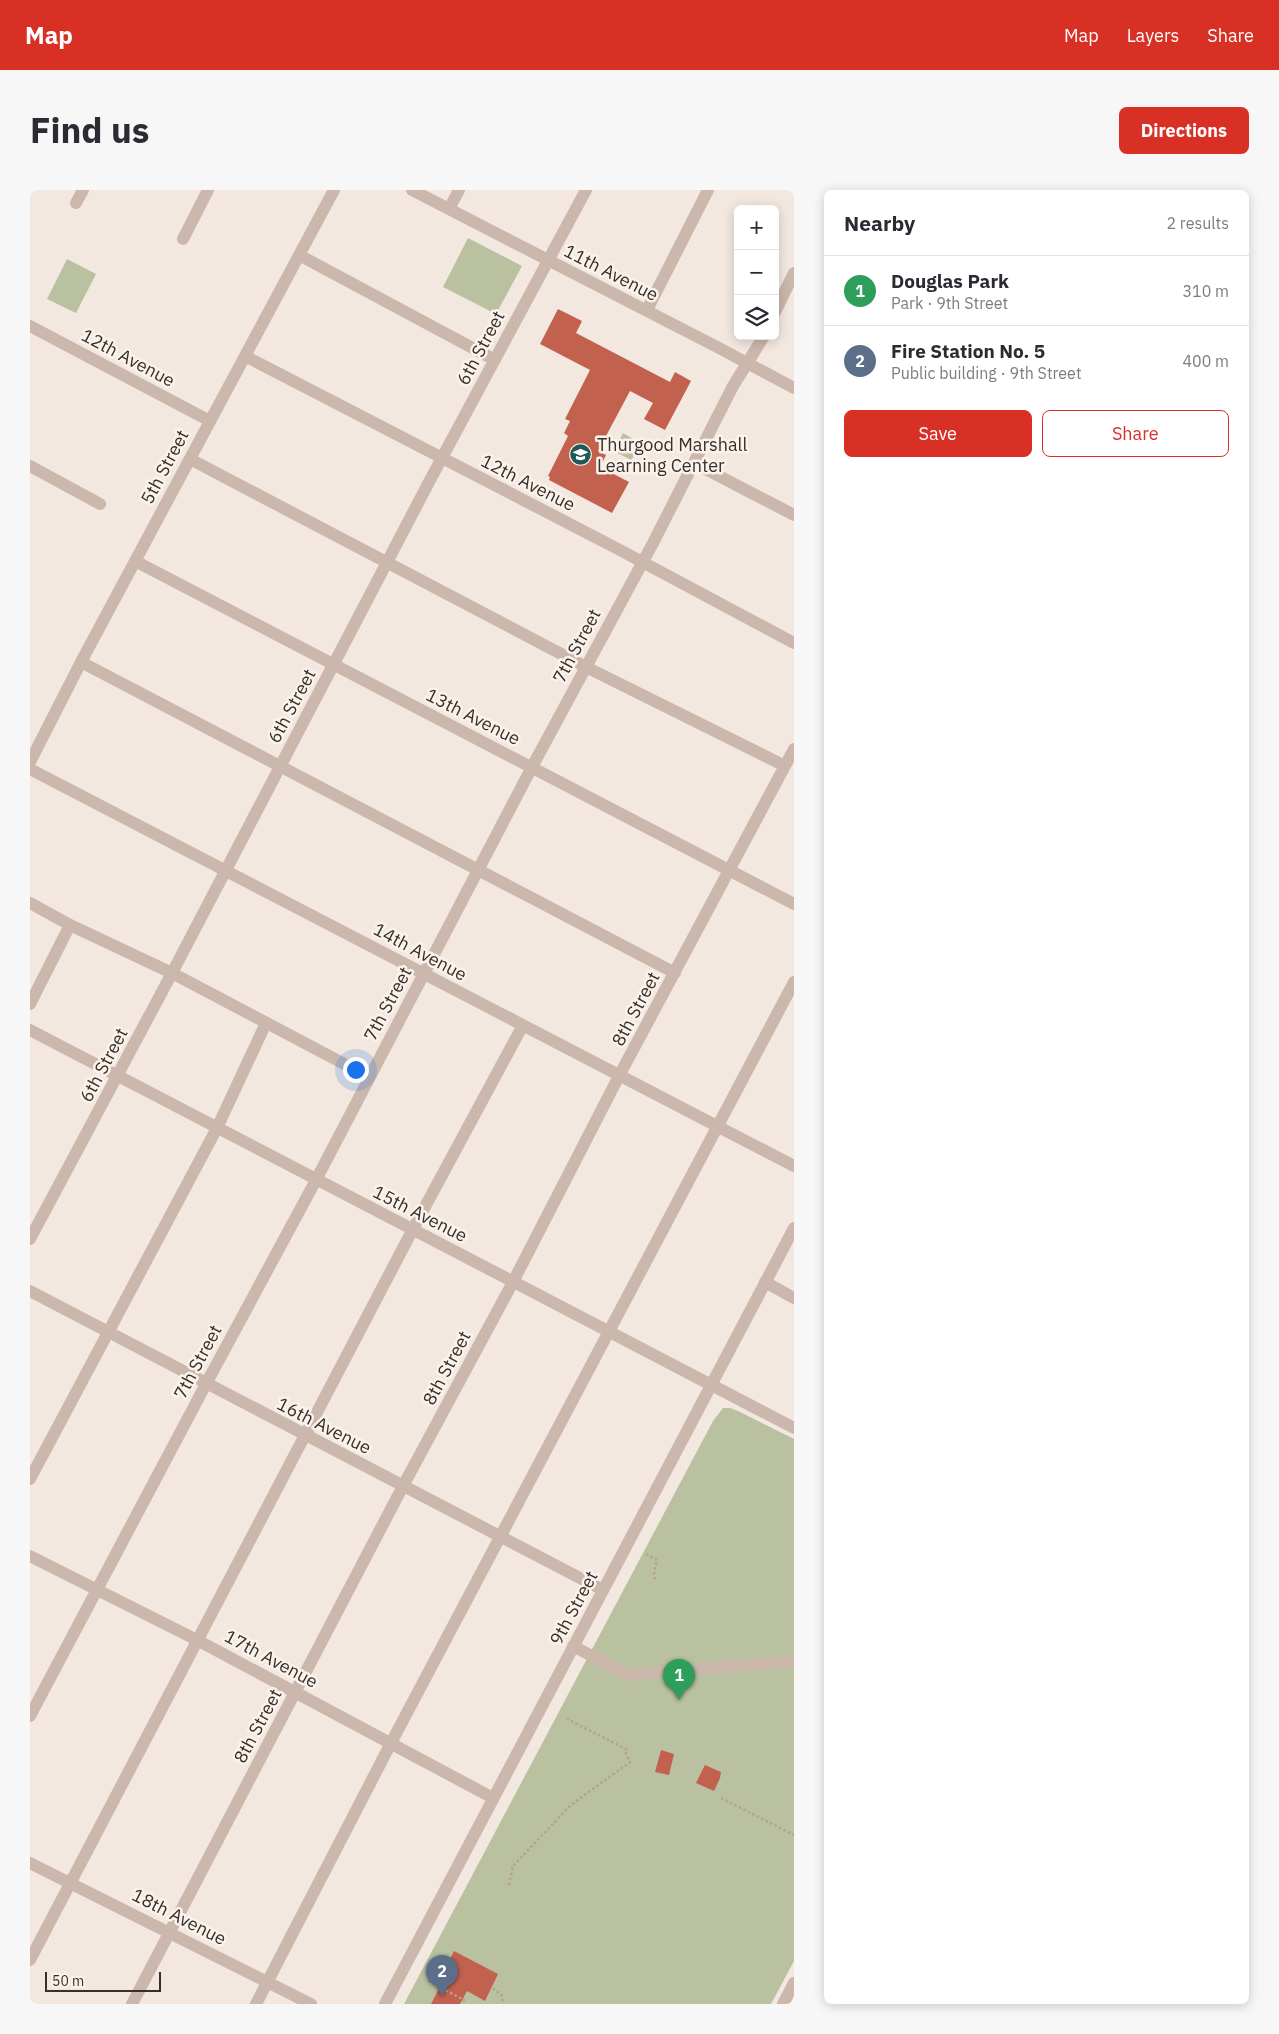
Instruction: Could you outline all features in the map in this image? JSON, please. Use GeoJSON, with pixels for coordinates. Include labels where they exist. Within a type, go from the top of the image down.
{"type":"FeatureCollection","features":[{"type":"Feature","properties":{"kind":"street"},"geometry":{"type":"LineString","coordinates":[[76,203],[83,190]]}},
{"type":"Feature","properties":{"kind":"street"},"geometry":{"type":"LineString","coordinates":[[183,239],[208,190]]}},
{"type":"Feature","properties":{"kind":"street","name":"5th Street"},"geometry":{"type":"LineString","coordinates":[[30,762],[33,747],[81,662],[334,190]]}},
{"type":"Feature","properties":{"kind":"street","name":"11th Avenue"},"geometry":{"type":"LineString","coordinates":[[412,190],[794,388]]}},
{"type":"Feature","properties":{"kind":"street"},"geometry":{"type":"LineString","coordinates":[[449,209],[459,190]]}},
{"type":"Feature","properties":{"kind":"street","name":"6th Street"},"geometry":{"type":"LineString","coordinates":[[30,1239],[586,190]]}},
{"type":"Feature","properties":{"kind":"street"},"geometry":{"type":"LineString","coordinates":[[646,310],[708,190]]}},
{"type":"Feature","properties":{"kind":"street"},"geometry":{"type":"LineString","coordinates":[[299,255],[495,360]]}},
{"type":"Feature","properties":{"kind":"street"},"geometry":{"type":"LineString","coordinates":[[779,304],[794,274]]}},
{"type":"Feature","properties":{"kind":"street","name":"12th Avenue"},"geometry":{"type":"LineString","coordinates":[[30,326],[210,421]]}},
{"type":"Feature","properties":{"kind":"street","name":"7th Street"},"geometry":{"type":"LineString","coordinates":[[30,1716],[316,1180],[733,386],[762,340]]}},
{"type":"Feature","properties":{"kind":"street","name":"12th Avenue"},"geometry":{"type":"LineString","coordinates":[[245,356],[794,643]]}},
{"type":"Feature","properties":{"kind":"street"},"geometry":{"type":"LineString","coordinates":[[190,458],[586,667],[785,766]]}},
{"type":"Feature","properties":{"kind":"street"},"geometry":{"type":"LineString","coordinates":[[694,463],[794,515]]}},
{"type":"Feature","properties":{"kind":"street"},"geometry":{"type":"LineString","coordinates":[[31,470],[100,504]]}},
{"type":"Feature","properties":{"kind":"street","name":"13th Avenue"},"geometry":{"type":"LineString","coordinates":[[135,561],[794,904]]}},
{"type":"Feature","properties":{"kind":"street"},"geometry":{"type":"LineString","coordinates":[[81,662],[675,973]]}},
{"type":"Feature","properties":{"kind":"street","name":"8th Street"},"geometry":{"type":"LineString","coordinates":[[132,2004],[403,1486],[513,1282],[794,749]]}},
{"type":"Feature","properties":{"kind":"street","name":"14th Avenue"},"geometry":{"type":"LineString","coordinates":[[30,769],[794,1166]]}},
{"type":"Feature","properties":{"kind":"street"},"geometry":{"type":"LineString","coordinates":[[30,903],[70,925],[172,973],[369,1077]]}},
{"type":"Feature","properties":{"kind":"street"},"geometry":{"type":"LineString","coordinates":[[30,1004],[70,925]]}},
{"type":"Feature","properties":{"kind":"street"},"geometry":{"type":"LineString","coordinates":[[256,2004],[794,982]]}},
{"type":"Feature","properties":{"kind":"street"},"geometry":{"type":"LineString","coordinates":[[30,1480],[218,1128],[266,1023]]}},
{"type":"Feature","properties":{"kind":"street"},"geometry":{"type":"LineString","coordinates":[[30,1960],[413,1229],[523,1025]]}},
{"type":"Feature","properties":{"kind":"street","name":"15th Avenue"},"geometry":{"type":"LineString","coordinates":[[30,1030],[794,1428]]}},
{"type":"Feature","properties":{"kind":"street","name":"9th Street"},"geometry":{"type":"LineString","coordinates":[[385,2004],[794,1228]]}},
{"type":"Feature","properties":{"kind":"street"},"geometry":{"type":"LineString","coordinates":[[765,1282],[794,1298]]}},
{"type":"Feature","properties":{"kind":"street","name":"16th Avenue"},"geometry":{"type":"LineString","coordinates":[[30,1291],[603,1590]]}},
{"type":"Feature","properties":{"kind":"street","name":"17th Avenue"},"geometry":{"type":"LineString","coordinates":[[30,1556],[197,1640],[493,1798]]}},
{"type":"Feature","properties":{"kind":"street"},"geometry":{"type":"LineString","coordinates":[[573,1646],[628,1675],[794,1661]]}},
{"type":"Feature","properties":{"kind":"street","name":"18th Avenue"},"geometry":{"type":"LineString","coordinates":[[30,1863],[311,2004]]}},
{"type":"Feature","properties":{"kind":"street"},"geometry":{"type":"LineString","coordinates":[[783,2004],[794,1983]]}},
{"type":"Feature","properties":{"kind":"path"},"geometry":{"type":"LineString","coordinates":[[646,1554],[657,1560],[654,1572],[655,1582]]}},
{"type":"Feature","properties":{"kind":"path"},"geometry":{"type":"LineString","coordinates":[[509,1885],[512,1866],[572,1805],[630,1762],[624,1750],[626,1748],[567,1719]]}},
{"type":"Feature","properties":{"kind":"path"},"geometry":{"type":"LineString","coordinates":[[722,1798],[794,1835]]}},
{"type":"Feature","properties":{"kind":"path"},"geometry":{"type":"LineString","coordinates":[[428,1981],[464,2000],[462,2004]]}},
{"type":"Feature","properties":{"kind":"path"},"geometry":{"type":"LineString","coordinates":[[493,1988],[502,1996],[503,2004]]}},
{"type":"Feature","properties":{"kind":"green space"},"geometry":{"type":"Polygon","coordinates":[[[468,238],[522,266],[496,314],[443,287],[468,238]]]}},
{"type":"Feature","properties":{"kind":"green space"},"geometry":{"type":"Polygon","coordinates":[[[67,259],[96,274],[76,313],[47,299],[67,259]]]}},
{"type":"Feature","properties":{"kind":"green space"},"geometry":{"type":"Polygon","coordinates":[[[623,433],[640,443],[641,446],[631,460],[614,451],[623,433]]]}},
{"type":"Feature","properties":{"kind":"green space"},"geometry":{"type":"Polygon","coordinates":[[[723,1408],[738,1411],[794,1439],[794,1961],[771,2004],[404,2004],[713,1421],[723,1408]]]}},
{"type":"Feature","properties":{"kind":"building"},"geometry":{"type":"Polygon","coordinates":[[[558,309],[582,321],[576,333],[670,382],[675,372],[691,381],[665,430],[644,419],[653,403],[630,391],[598,451],[606,455],[600,467],[629,482],[612,513],[549,480],[550,477],[548,476],[568,436],[564,433],[570,421],[565,419],[590,370],[540,344],[558,309]]]}},
{"type":"Feature","properties":{"kind":"building"},"geometry":{"type":"Polygon","coordinates":[[[661,1750],[674,1754],[669,1775],[655,1772],[661,1750]]]}},
{"type":"Feature","properties":{"kind":"building"},"geometry":{"type":"Polygon","coordinates":[[[705,1765],[721,1772],[714,1791],[696,1783],[705,1765]]]}},
{"type":"Feature","properties":{"kind":"building"},"geometry":{"type":"Polygon","coordinates":[[[454,1951],[498,1974],[485,2001],[467,1991],[460,2004],[431,2004],[444,1979],[441,1977],[454,1951]]]}},
{"type":"Feature","properties":{"kind":"place","name":"Thurgood Marshall Learning Center"},"geometry":{"type":"Point","coordinates":[581,455]}},
{"type":"Feature","properties":{"kind":"place","name":"Douglas Park"},"geometry":{"type":"Point","coordinates":[679,1700]}},
{"type":"Feature","properties":{"kind":"place","name":"Fire Station No. 5"},"geometry":{"type":"Point","coordinates":[442,1996]}}]}
